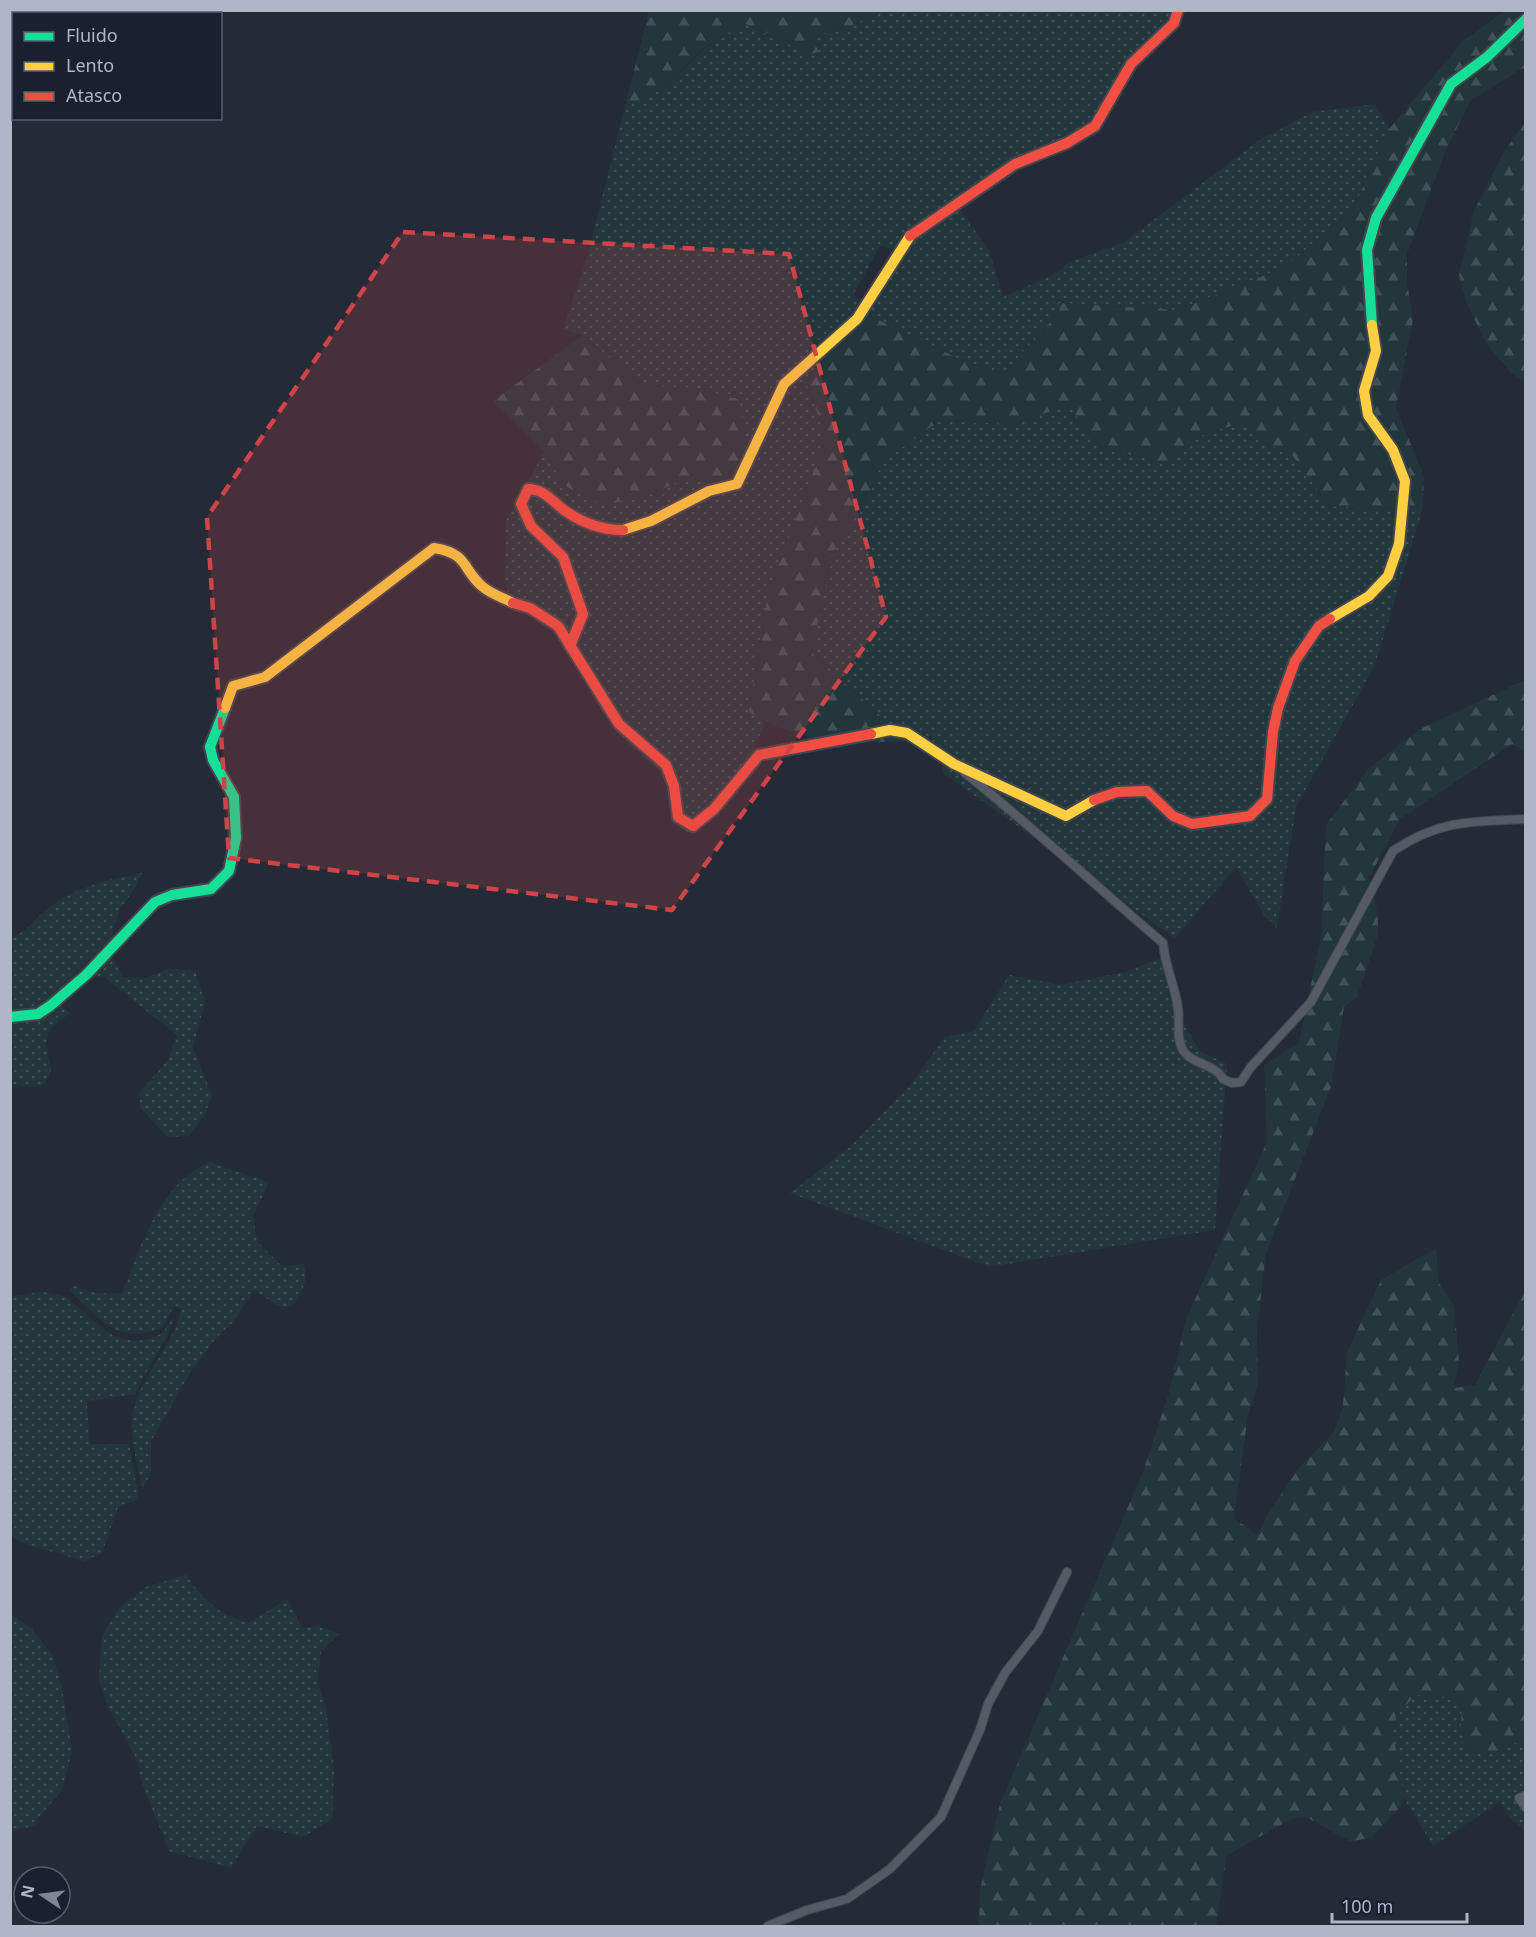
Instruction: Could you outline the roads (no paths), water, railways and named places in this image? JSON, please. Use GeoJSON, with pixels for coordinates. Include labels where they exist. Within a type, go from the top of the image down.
{"type":"FeatureCollection","features":[{"type":"Feature","properties":{"kind":"street"},"geometry":{"type":"LineString","coordinates":[[570,646],[583,614],[562,557],[531,526],[521,504],[528,489],[539,489],[567,513],[595,527],[621,531],[654,521],[706,492],[737,484],[784,384],[857,318],[910,236],[1016,164],[1067,143],[1095,126],[1131,64],[1174,22],[1178,10]]}},
{"type":"Feature","properties":{"kind":"street"},"geometry":{"type":"LineString","coordinates":[[954,764],[1066,816],[1084,809],[1098,797],[1116,790],[1147,791],[1173,816],[1192,825],[1250,816],[1267,799],[1273,732],[1278,708],[1295,661],[1319,626],[1369,596],[1388,576],[1399,544],[1405,481],[1393,450],[1368,415],[1364,391],[1376,351],[1367,250],[1376,218],[1451,84],[1487,57],[1526,20]]}},
{"type":"Feature","properties":{"kind":"street"},"geometry":{"type":"LineString","coordinates":[[10,1017],[38,1014],[50,1006],[86,975],[155,902],[172,895],[211,890],[229,871],[236,838],[234,797],[213,760],[210,747],[233,686],[265,677],[290,660],[434,548],[450,550],[460,556],[483,587],[515,604],[530,608],[558,626],[619,724],[666,765],[674,786],[678,817],[693,826],[714,809],[759,755],[890,730],[907,733],[954,764],[1017,813],[1066,860],[1163,943],[1165,964],[1178,1006],[1179,1046],[1186,1056],[1219,1071],[1223,1079],[1232,1083],[1241,1082],[1250,1068],[1311,1002],[1393,851],[1417,835],[1440,826],[1474,821],[1526,819]]}},
{"type":"Feature","properties":{"kind":"street"},"geometry":{"type":"LineString","coordinates":[[768,1926],[807,1910],[847,1899],[890,1869],[941,1817],[980,1730],[988,1704],[1005,1673],[1038,1631],[1067,1572]]}},
{"type":"Feature","properties":{"kind":"street"},"geometry":{"type":"LineString","coordinates":[[1526,1796],[1519,1798],[1526,1808]]}}]}
